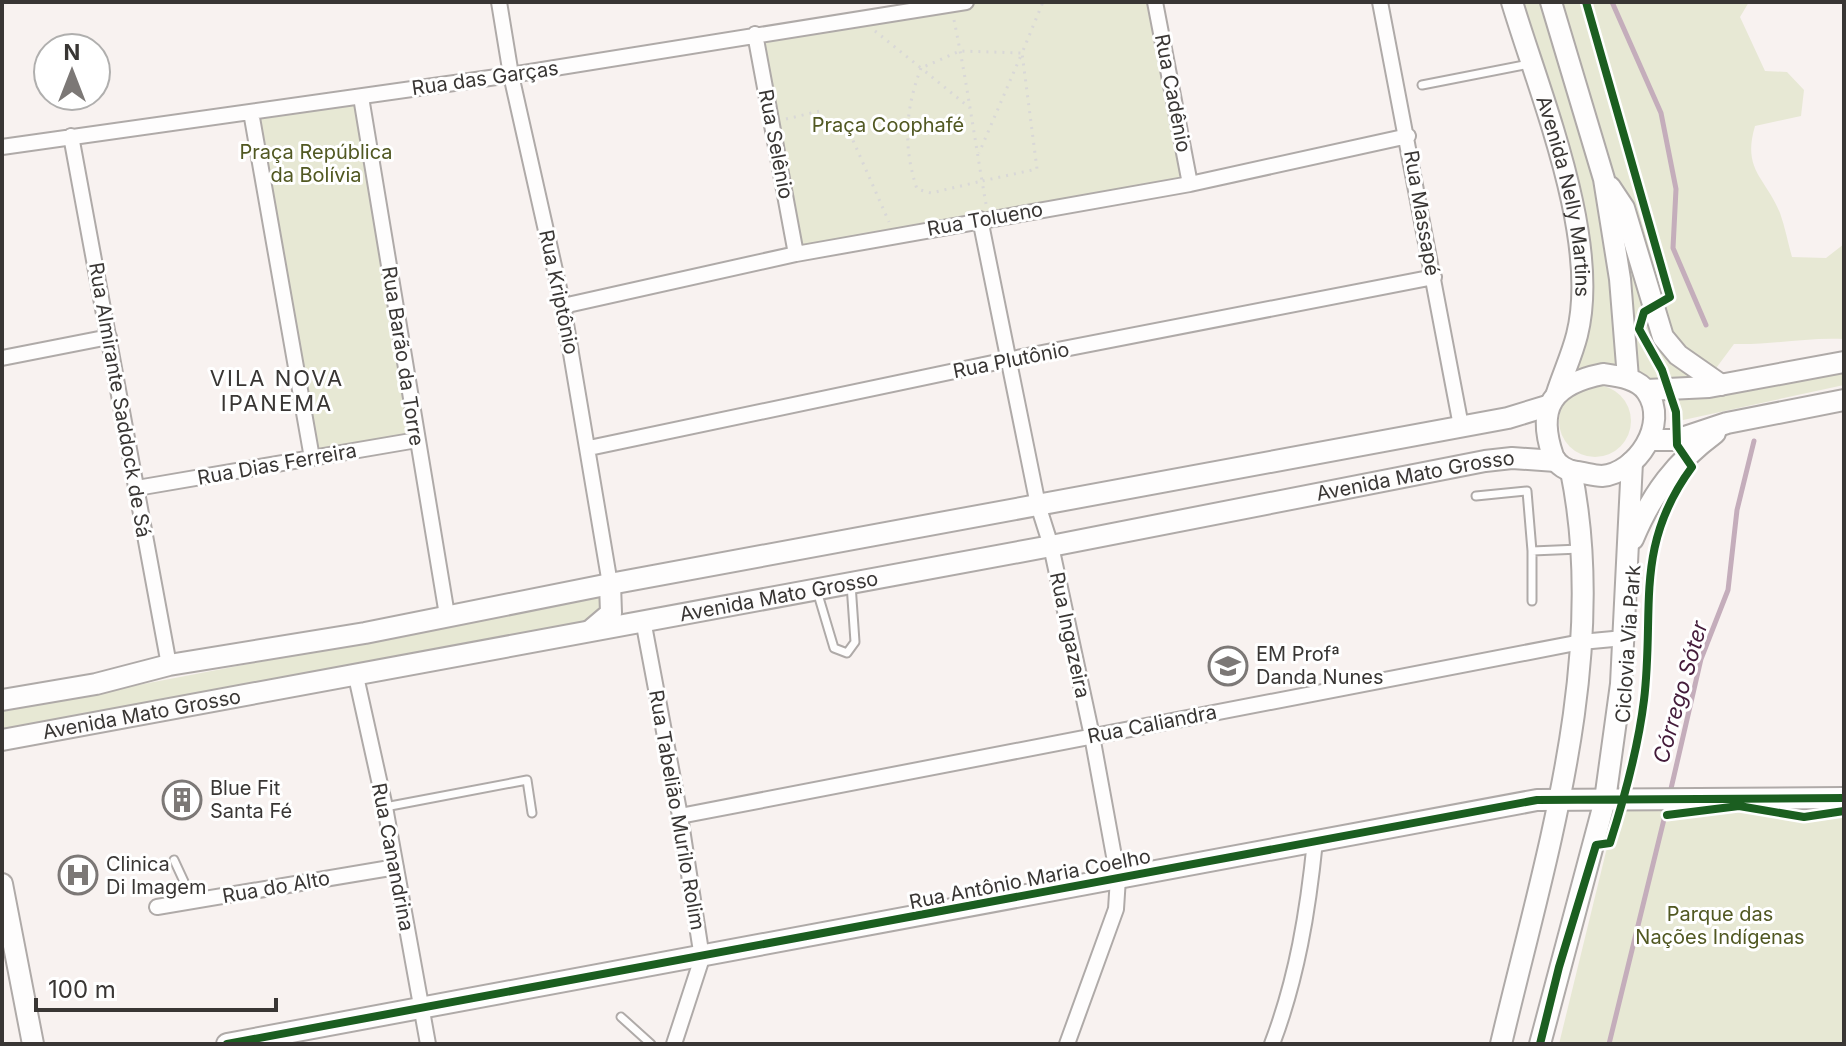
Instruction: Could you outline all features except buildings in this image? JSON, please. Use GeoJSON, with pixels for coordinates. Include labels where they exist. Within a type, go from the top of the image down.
{"type":"FeatureCollection","features":[{"type":"Feature","properties":{"kind":"main road","name":"Avenida Nelly Martins"},"geometry":{"type":"LineString","coordinates":[[1512,2],[1566,180],[1581,250],[1577,335],[1552,400]]}},
{"type":"Feature","properties":{"kind":"main road","name":"Avenida Nelly Martins"},"geometry":{"type":"LineString","coordinates":[[1551,2],[1604,179],[1620,279],[1628,378]]}},
{"type":"Feature","properties":{"kind":"main road"},"geometry":{"type":"LineString","coordinates":[[1604,179],[1624,208],[1663,337],[1678,355],[1721,385]]}},
{"type":"Feature","properties":{"kind":"main road"},"geometry":{"type":"LineString","coordinates":[[1501,1044],[1569,747],[1581,642],[1580,515],[1563,466],[1546,435],[1552,400],[1578,379],[1603,374],[1628,378],[1647,390],[1721,385],[1844,362]]}},
{"type":"Feature","properties":{"kind":"main road"},"geometry":{"type":"LineString","coordinates":[[1563,466],[1603,476],[1632,462],[1650,440],[1653,415],[1647,390]]}},
{"type":"Feature","properties":{"kind":"main road","name":"Avenida Mato Grosso"},"geometry":{"type":"LineString","coordinates":[[2,700],[96,684],[169,665],[365,633],[610,584],[1461,426],[1552,400]]}},
{"type":"Feature","properties":{"kind":"main road"},"geometry":{"type":"LineString","coordinates":[[1650,440],[1676,440],[1727,423],[1844,400]]}},
{"type":"Feature","properties":{"kind":"main road"},"geometry":{"type":"LineString","coordinates":[[1628,551],[1662,482],[1686,455],[1727,423]]}},
{"type":"Feature","properties":{"kind":"main road","name":"Avenida Mato Grosso"},"geometry":{"type":"LineString","coordinates":[[2,740],[355,672],[1051,546],[1485,461],[1512,458],[1563,466]]}},
{"type":"Feature","properties":{"kind":"main road"},"geometry":{"type":"LineString","coordinates":[[1540,1044],[1605,800],[1624,638],[1632,462]]}},
{"type":"Feature","properties":{"kind":"main road"},"geometry":{"type":"LineString","coordinates":[[591,630],[611,613],[610,584]]}},
{"type":"Feature","properties":{"kind":"main road"},"geometry":{"type":"LineString","coordinates":[[355,672],[353,647],[365,633]]}},
{"type":"Feature","properties":{"kind":"main road","name":"Rua Antônio Maria Coelho"},"geometry":{"type":"LineString","coordinates":[[227,1044],[1557,797],[1605,800],[1844,798]]}},
{"type":"Feature","properties":{"kind":"main road"},"geometry":{"type":"LineString","coordinates":[[2,884],[33,1044]]}},
{"type":"Feature","properties":{"kind":"street","name":"Rua Kriptônio"},"geometry":{"type":"LineString","coordinates":[[499,2],[511,75],[563,306],[610,584]]}},
{"type":"Feature","properties":{"kind":"street","name":"Rua Cadênio"},"geometry":{"type":"LineString","coordinates":[[1155,2],[1190,184]]}},
{"type":"Feature","properties":{"kind":"street","name":"Rua Massapé"},"geometry":{"type":"LineString","coordinates":[[1380,2],[1461,426]]}},
{"type":"Feature","properties":{"kind":"street","name":"Rua das Garças"},"geometry":{"type":"LineString","coordinates":[[2,147],[361,97],[457,80],[511,75],[951,3]]}},
{"type":"Feature","properties":{"kind":"street","name":"Rua Selênio"},"geometry":{"type":"LineString","coordinates":[[755,34],[796,254]]}},
{"type":"Feature","properties":{"kind":"street","name":"Rua Barão da Torre"},"geometry":{"type":"LineString","coordinates":[[361,97],[447,615]]}},
{"type":"Feature","properties":{"kind":"street"},"geometry":{"type":"LineString","coordinates":[[251,112],[312,458]]}},
{"type":"Feature","properties":{"kind":"street","name":"Rua Almirante Saddock de Sá"},"geometry":{"type":"LineString","coordinates":[[71,136],[169,665]]}},
{"type":"Feature","properties":{"kind":"street","name":"Rua Tolueno"},"geometry":{"type":"LineString","coordinates":[[563,306],[796,254],[1190,184],[1408,136]]}},
{"type":"Feature","properties":{"kind":"street","name":"Rua Ingazeira"},"geometry":{"type":"LineString","coordinates":[[985,218],[1007,360],[1092,736],[1118,878],[1116,909],[1067,1044]]}},
{"type":"Feature","properties":{"kind":"street","name":"Rua Plutônio"},"geometry":{"type":"LineString","coordinates":[[589,448],[1007,360],[1434,277]]}},
{"type":"Feature","properties":{"kind":"street"},"geometry":{"type":"LineString","coordinates":[[2,358],[109,337]]}},
{"type":"Feature","properties":{"kind":"street","name":"Rua Dias Ferreira"},"geometry":{"type":"LineString","coordinates":[[137,488],[417,440]]}},
{"type":"Feature","properties":{"kind":"street","name":"Rua Tabelião Murilo Rolim"},"geometry":{"type":"LineString","coordinates":[[643,620],[680,816],[702,958],[674,1044]]}},
{"type":"Feature","properties":{"kind":"street","name":"Rua Caliandra"},"geometry":{"type":"LineString","coordinates":[[680,816],[1581,642],[1624,638]]}},
{"type":"Feature","properties":{"kind":"street","name":"Rua Canandrina"},"geometry":{"type":"LineString","coordinates":[[355,672],[385,807],[428,1044]]}},
{"type":"Feature","properties":{"kind":"street"},"geometry":{"type":"LineString","coordinates":[[1272,1044],[1288,1002],[1307,919],[1315,841]]}},
{"type":"Feature","properties":{"kind":"street","name":"Rua do Alto"},"geometry":{"type":"LineString","coordinates":[[157,907],[396,867]]}},
{"type":"Feature","properties":{"kind":"lane"},"geometry":{"type":"LineString","coordinates":[[1422,85],[1531,63]]}},
{"type":"Feature","properties":{"kind":"lane"},"geometry":{"type":"LineString","coordinates":[[1476,496],[1527,491],[1532,601]]}},
{"type":"Feature","properties":{"kind":"lane"},"geometry":{"type":"LineString","coordinates":[[1532,551],[1582,549]]}},
{"type":"Feature","properties":{"kind":"lane"},"geometry":{"type":"LineString","coordinates":[[816,589],[834,648],[847,653],[855,642],[851,582]]}},
{"type":"Feature","properties":{"kind":"lane"},"geometry":{"type":"LineString","coordinates":[[385,807],[527,780],[532,813]]}},
{"type":"Feature","properties":{"kind":"lane"},"geometry":{"type":"LineString","coordinates":[[174,860],[193,901]]}},
{"type":"Feature","properties":{"kind":"lane"},"geometry":{"type":"LineString","coordinates":[[621,1017],[651,1044]]}},
{"type":"Feature","properties":{"kind":"path"},"geometry":{"type":"LineString","coordinates":[[978,155],[1043,2]]}},
{"type":"Feature","properties":{"kind":"path"},"geometry":{"type":"LineString","coordinates":[[951,3],[978,155],[985,218]]}},
{"type":"Feature","properties":{"kind":"path"},"geometry":{"type":"LineString","coordinates":[[860,18],[970,108]]}},
{"type":"Feature","properties":{"kind":"path"},"geometry":{"type":"LineString","coordinates":[[921,68],[960,51],[1022,53]]}},
{"type":"Feature","properties":{"kind":"path"},"geometry":{"type":"LineString","coordinates":[[921,68],[906,127],[908,162],[917,189],[931,193],[1037,169],[1022,53]]}},
{"type":"Feature","properties":{"kind":"path"},"geometry":{"type":"LineString","coordinates":[[771,122],[820,111],[821,124],[848,129],[880,209],[897,235]]}},
{"type":"Feature","properties":{"kind":"green space","name":"Praça Coophafé"},"geometry":{"type":"Polygon","coordinates":[[[966,2],[1155,2],[1190,184],[796,254],[755,34],[966,2]]]}},
{"type":"Feature","properties":{"kind":"green space"},"geometry":{"type":"Polygon","coordinates":[[[1517,2],[1749,2],[1740,17],[1765,71],[1787,72],[1804,90],[1801,116],[1755,126],[1751,153],[1753,163],[1780,213],[1792,257],[1826,258],[1844,244],[1844,339],[1734,344],[1711,375],[1690,369],[1692,386],[1660,390],[1617,366],[1596,365],[1569,372],[1587,290],[1517,2]]]}},
{"type":"Feature","properties":{"kind":"green space","name":"Praça República da Bolívia"},"geometry":{"type":"Polygon","coordinates":[[[361,97],[417,440],[312,458],[251,112],[361,97]]]}},
{"type":"Feature","properties":{"kind":"green space"},"geometry":{"type":"Polygon","coordinates":[[[1844,366],[1844,385],[1674,422],[1664,397],[1844,366]]]}},
{"type":"Feature","properties":{"kind":"green space"},"geometry":{"type":"Polygon","coordinates":[[[1595,385],[1615,391],[1625,401],[1631,421],[1625,441],[1615,451],[1595,457],[1575,451],[1565,441],[1559,421],[1565,401],[1575,391],[1595,385]]]}},
{"type":"Feature","properties":{"kind":"green space"},"geometry":{"type":"Polygon","coordinates":[[[616,594],[620,618],[2,732],[2,711],[616,594]]]}},
{"type":"Feature","properties":{"kind":"green space","name":"Parque das Nações Indígenas"},"geometry":{"type":"Polygon","coordinates":[[[1844,805],[1844,1044],[1559,1044],[1614,819],[1625,807],[1844,805]]]}},
{"type":"Feature","properties":{"kind":"waterway","name":"Córrego Sóter"},"geometry":{"type":"LineString","coordinates":[[1612,2],[1661,113],[1676,189],[1673,248],[1706,325]]}},
{"type":"Feature","properties":{"kind":"waterway","name":"Córrego Sóter"},"geometry":{"type":"LineString","coordinates":[[1670,793],[1701,659],[1728,590],[1737,510],[1754,441]]}},
{"type":"Feature","properties":{"kind":"waterway","name":"Córrego Sóter"},"geometry":{"type":"LineString","coordinates":[[1609,1044],[1668,803]]}},
{"type":"Feature","properties":{"kind":"cycle path","name":"Ciclovia Via Park"},"geometry":{"type":"LineString","coordinates":[[1540,1044],[1559,967],[1596,845],[1610,843],[1626,790],[1644,700],[1654,552],[1673,496],[1692,467],[1677,445],[1676,412],[1662,370],[1639,329],[1644,312],[1670,297],[1586,2]]}},
{"type":"Feature","properties":{"kind":"cycle path"},"geometry":{"type":"LineString","coordinates":[[227,1044],[1537,800],[1844,798]]}},
{"type":"Feature","properties":{"kind":"cycle path"},"geometry":{"type":"LineString","coordinates":[[1667,815],[1739,806],[1804,817],[1844,811]]}},
{"type":"Feature","properties":{"kind":"place","name":"EM Profª Danda Nunes"},"geometry":{"type":"Point","coordinates":[1228,666]}},
{"type":"Feature","properties":{"kind":"place","name":"Blue Fit Santa Fé"},"geometry":{"type":"Point","coordinates":[182,800]}},
{"type":"Feature","properties":{"kind":"place","name":"Clinica Di Imagem"},"geometry":{"type":"Point","coordinates":[78,875]}},
{"type":"Feature","properties":{"kind":"district","name":"VILA NOVA IPANEMA"},"geometry":{"type":"Point","coordinates":[277,390]}}]}
